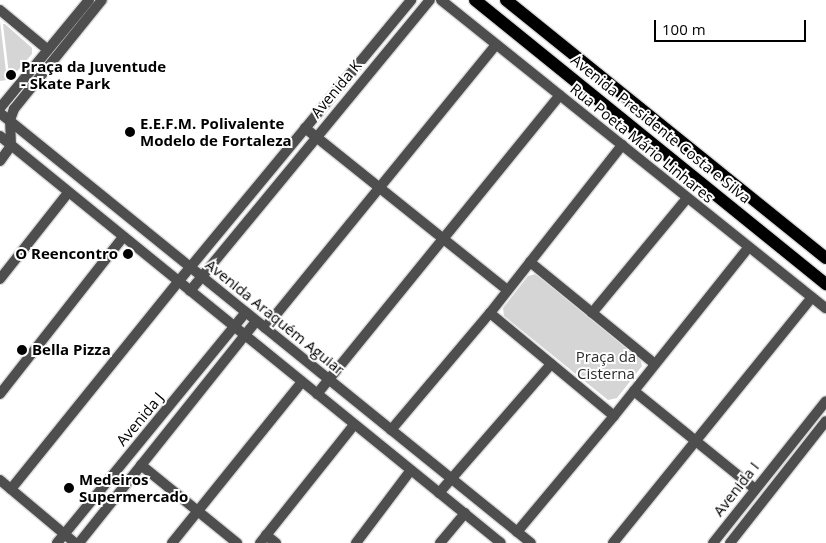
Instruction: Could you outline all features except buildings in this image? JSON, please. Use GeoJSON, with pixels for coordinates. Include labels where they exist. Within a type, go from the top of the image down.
{"type":"FeatureCollection","features":[{"type":"Feature","properties":{"kind":"main road","name":"Avenida Presidente Costa e Silva"},"geometry":{"type":"LineString","coordinates":[[475,0],[826,284]]}},
{"type":"Feature","properties":{"kind":"main road","name":"Avenida Presidente Costa e Silva"},"geometry":{"type":"LineString","coordinates":[[506,0],[826,258]]}},
{"type":"Feature","properties":{"kind":"main road"},"geometry":{"type":"LineString","coordinates":[[678,164],[691,148]]}},
{"type":"Feature","properties":{"kind":"street"},"geometry":{"type":"LineString","coordinates":[[0,108],[90,0]]}},
{"type":"Feature","properties":{"kind":"street"},"geometry":{"type":"LineString","coordinates":[[0,161],[12,146],[10,120],[18,104],[102,0]]}},
{"type":"Feature","properties":{"kind":"street","name":"Avenida K"},"geometry":{"type":"LineString","coordinates":[[11,490],[178,282],[411,0]]}},
{"type":"Feature","properties":{"kind":"street","name":"Avenida K"},"geometry":{"type":"LineString","coordinates":[[190,291],[315,137],[430,0]]}},
{"type":"Feature","properties":{"kind":"street","name":"Rua Poeta Mário Linhares"},"geometry":{"type":"LineString","coordinates":[[441,0],[748,248],[826,308]]}},
{"type":"Feature","properties":{"kind":"street"},"geometry":{"type":"LineString","coordinates":[[0,10],[48,50]]}},
{"type":"Feature","properties":{"kind":"street","name":"Avenida J"},"geometry":{"type":"LineString","coordinates":[[79,543],[245,336],[261,324],[380,188],[496,45]]}},
{"type":"Feature","properties":{"kind":"street"},"geometry":{"type":"LineString","coordinates":[[317,394],[560,95]]}},
{"type":"Feature","properties":{"kind":"street","name":"Avenida Araquém Aguiar"},"geometry":{"type":"LineString","coordinates":[[0,113],[531,543]]}},
{"type":"Feature","properties":{"kind":"street"},"geometry":{"type":"LineString","coordinates":[[305,128],[507,290]]}},
{"type":"Feature","properties":{"kind":"street"},"geometry":{"type":"LineString","coordinates":[[0,136],[501,543]]}},
{"type":"Feature","properties":{"kind":"street"},"geometry":{"type":"LineString","coordinates":[[391,430],[490,313],[622,146]]}},
{"type":"Feature","properties":{"kind":"street"},"geometry":{"type":"LineString","coordinates":[[0,280],[68,193]]}},
{"type":"Feature","properties":{"kind":"street"},"geometry":{"type":"LineString","coordinates":[[592,313],[687,198]]}},
{"type":"Feature","properties":{"kind":"street"},"geometry":{"type":"LineString","coordinates":[[0,394],[123,237]]}},
{"type":"Feature","properties":{"kind":"street"},"geometry":{"type":"LineString","coordinates":[[517,532],[614,416],[748,248]]}},
{"type":"Feature","properties":{"kind":"street"},"geometry":{"type":"LineString","coordinates":[[530,262],[655,364]]}},
{"type":"Feature","properties":{"kind":"street"},"geometry":{"type":"LineString","coordinates":[[613,543],[812,297]]}},
{"type":"Feature","properties":{"kind":"street","name":"Avenida J"},"geometry":{"type":"LineString","coordinates":[[57,543],[246,313]]}},
{"type":"Feature","properties":{"kind":"street"},"geometry":{"type":"LineString","coordinates":[[490,313],[614,416]]}},
{"type":"Feature","properties":{"kind":"street"},"geometry":{"type":"LineString","coordinates":[[439,493],[551,364]]}},
{"type":"Feature","properties":{"kind":"street"},"geometry":{"type":"LineString","coordinates":[[172,543],[302,382]]}},
{"type":"Feature","properties":{"kind":"street"},"geometry":{"type":"LineString","coordinates":[[634,390],[695,443],[755,489]]}},
{"type":"Feature","properties":{"kind":"street","name":"Avenida I"},"geometry":{"type":"LineString","coordinates":[[713,543],[826,401]]}},
{"type":"Feature","properties":{"kind":"street","name":"Avenida I"},"geometry":{"type":"LineString","coordinates":[[730,543],[826,421]]}},
{"type":"Feature","properties":{"kind":"street"},"geometry":{"type":"LineString","coordinates":[[276,543],[263,539],[354,425]]}},
{"type":"Feature","properties":{"kind":"street"},"geometry":{"type":"LineString","coordinates":[[782,455],[793,463]]}},
{"type":"Feature","properties":{"kind":"street"},"geometry":{"type":"LineString","coordinates":[[141,465],[237,543]]}},
{"type":"Feature","properties":{"kind":"street"},"geometry":{"type":"LineString","coordinates":[[356,543],[411,470]]}},
{"type":"Feature","properties":{"kind":"street"},"geometry":{"type":"LineString","coordinates":[[0,480],[75,543]]}},
{"type":"Feature","properties":{"kind":"street"},"geometry":{"type":"LineString","coordinates":[[440,543],[465,513]]}},
{"type":"Feature","properties":{"kind":"green space"},"geometry":{"type":"Polygon","coordinates":[[[0,21],[7,80],[0,81],[0,21]]]}},
{"type":"Feature","properties":{"kind":"green space"},"geometry":{"type":"Polygon","coordinates":[[[3,24],[32,48],[32,54],[13,76],[9,75],[3,24]]]}},
{"type":"Feature","properties":{"kind":"green space","name":"Praça da Cisterna"},"geometry":{"type":"Polygon","coordinates":[[[536,274],[640,357],[642,366],[617,398],[608,400],[504,316],[503,308],[528,276],[536,274]]]}},
{"type":"Feature","properties":{"kind":"place","name":"Praça da Juventude - Skate Park"},"geometry":{"type":"Point","coordinates":[11,75]}},
{"type":"Feature","properties":{"kind":"place","name":"E.E.F.M. Polivalente Modelo de Fortaleza"},"geometry":{"type":"Point","coordinates":[130,132]}},
{"type":"Feature","properties":{"kind":"place","name":"O Reencontro"},"geometry":{"type":"Point","coordinates":[128,254]}},
{"type":"Feature","properties":{"kind":"place","name":"Bella Pizza"},"geometry":{"type":"Point","coordinates":[22,350]}},
{"type":"Feature","properties":{"kind":"place","name":"Medeiros Supermercado"},"geometry":{"type":"Point","coordinates":[69,488]}}]}
